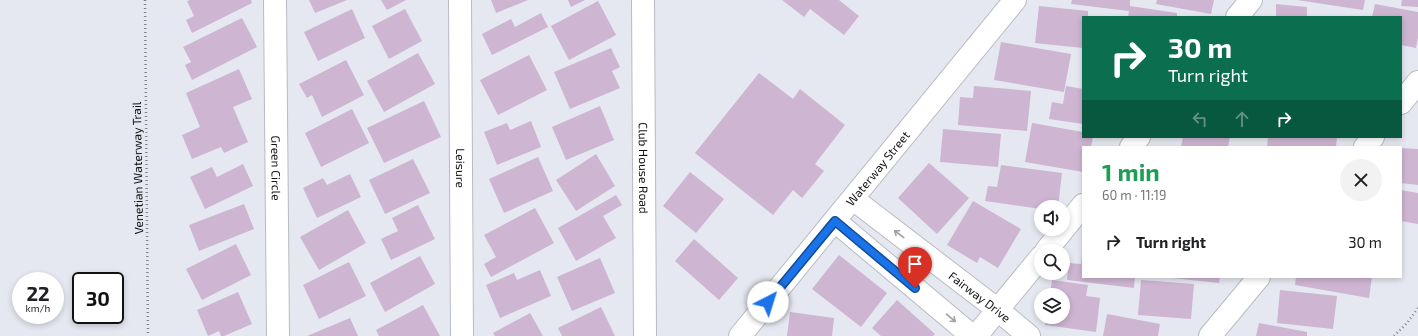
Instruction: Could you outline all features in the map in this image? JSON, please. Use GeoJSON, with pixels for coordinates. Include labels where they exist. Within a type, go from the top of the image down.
{"type":"FeatureCollection","features":[{"type":"Feature","properties":{"kind":"street","name":"Green Circle"},"geometry":{"type":"LineString","coordinates":[[275,0],[278,336]]}},
{"type":"Feature","properties":{"kind":"street","name":"Leisure"},"geometry":{"type":"LineString","coordinates":[[460,0],[462,336]]}},
{"type":"Feature","properties":{"kind":"street","name":"Club House Road"},"geometry":{"type":"LineString","coordinates":[[643,0],[645,336]]}},
{"type":"Feature","properties":{"kind":"street","name":"Waterway Street"},"geometry":{"type":"LineString","coordinates":[[740,336],[1015,0]]}},
{"type":"Feature","properties":{"kind":"street"},"geometry":{"type":"LineString","coordinates":[[1238,16],[1251,0]]}},
{"type":"Feature","properties":{"kind":"street"},"geometry":{"type":"LineString","coordinates":[[1402,102],[1418,82]]}},
{"type":"Feature","properties":{"kind":"street"},"geometry":{"type":"LineString","coordinates":[[1131,146],[1138,138]]}},
{"type":"Feature","properties":{"kind":"street"},"geometry":{"type":"LineString","coordinates":[[1366,146],[1372,138]]}},
{"type":"Feature","properties":{"kind":"street","name":"Fairway Drive"},"geometry":{"type":"LineString","coordinates":[[853,199],[998,310],[1029,336]]}},
{"type":"Feature","properties":{"kind":"street"},"geometry":{"type":"LineString","coordinates":[[1052,244],[1082,206]]}},
{"type":"Feature","properties":{"kind":"street"},"geometry":{"type":"LineString","coordinates":[[835,221],[972,336]]}},
{"type":"Feature","properties":{"kind":"street"},"geometry":{"type":"LineString","coordinates":[[976,336],[1034,266]]}},
{"type":"Feature","properties":{"kind":"street"},"geometry":{"type":"LineString","coordinates":[[1210,336],[1258,278]]}},
{"type":"Feature","properties":{"kind":"path","name":"Venetian Waterway Trail"},"geometry":{"type":"LineString","coordinates":[[145,0],[148,336]]}},
{"type":"Feature","properties":{"kind":"path"},"geometry":{"type":"LineString","coordinates":[[1394,336],[1407,323],[1418,308]]}},
{"type":"Feature","properties":{"kind":"building"},"geometry":{"type":"Polygon","coordinates":[[[251,0],[252,3],[192,33],[186,20],[194,16],[187,1],[251,0]]]}},
{"type":"Feature","properties":{"kind":"building"},"geometry":{"type":"Polygon","coordinates":[[[309,0],[347,0],[315,13],[309,0]]]}},
{"type":"Feature","properties":{"kind":"building"},"geometry":{"type":"Polygon","coordinates":[[[381,0],[406,0],[387,10],[381,0]]]}},
{"type":"Feature","properties":{"kind":"building"},"geometry":{"type":"Polygon","coordinates":[[[491,0],[528,0],[496,13],[491,0]]]}},
{"type":"Feature","properties":{"kind":"building"},"geometry":{"type":"Polygon","coordinates":[[[568,0],[585,0],[571,7],[568,0]]]}},
{"type":"Feature","properties":{"kind":"building"},"geometry":{"type":"Polygon","coordinates":[[[782,0],[839,0],[859,16],[844,35],[810,9],[804,17],[782,0]]]}},
{"type":"Feature","properties":{"kind":"building"},"geometry":{"type":"Polygon","coordinates":[[[1072,0],[1130,0],[1130,6],[1177,13],[1177,16],[1128,16],[1129,11],[1071,4],[1072,0]]]}},
{"type":"Feature","properties":{"kind":"building"},"geometry":{"type":"Polygon","coordinates":[[[1157,0],[1214,0],[1211,14],[1156,4],[1157,0]]]}},
{"type":"Feature","properties":{"kind":"building"},"geometry":{"type":"Polygon","coordinates":[[[1297,0],[1365,0],[1363,10],[1297,0]]]}},
{"type":"Feature","properties":{"kind":"building"},"geometry":{"type":"Polygon","coordinates":[[[1402,0],[1418,0],[1418,7],[1401,6],[1402,0]]]}},
{"type":"Feature","properties":{"kind":"building"},"geometry":{"type":"Polygon","coordinates":[[[598,1],[616,35],[569,60],[551,26],[598,1]]]}},
{"type":"Feature","properties":{"kind":"building"},"geometry":{"type":"Polygon","coordinates":[[[1276,4],[1307,7],[1307,16],[1276,16],[1276,4]]]}},
{"type":"Feature","properties":{"kind":"building"},"geometry":{"type":"Polygon","coordinates":[[[1375,4],[1418,12],[1418,37],[1416,48],[1402,45],[1402,16],[1372,16],[1375,4]]]}},
{"type":"Feature","properties":{"kind":"building"},"geometry":{"type":"Polygon","coordinates":[[[1039,6],[1088,11],[1088,16],[1082,16],[1082,48],[1035,43],[1039,6]]]}},
{"type":"Feature","properties":{"kind":"building"},"geometry":{"type":"Polygon","coordinates":[[[352,9],[365,38],[318,61],[304,32],[352,9]]]}},
{"type":"Feature","properties":{"kind":"building"},"geometry":{"type":"Polygon","coordinates":[[[405,9],[422,41],[389,59],[372,26],[405,9]]]}},
{"type":"Feature","properties":{"kind":"building"},"geometry":{"type":"Polygon","coordinates":[[[541,13],[548,27],[492,55],[482,34],[511,19],[515,27],[541,13]]]}},
{"type":"Feature","properties":{"kind":"building"},"geometry":{"type":"Polygon","coordinates":[[[242,18],[257,47],[192,80],[185,65],[191,62],[183,47],[242,18]]]}},
{"type":"Feature","properties":{"kind":"building"},"geometry":{"type":"Polygon","coordinates":[[[1001,42],[1071,54],[1064,92],[994,80],[1001,42]]]}},
{"type":"Feature","properties":{"kind":"building"},"geometry":{"type":"Polygon","coordinates":[[[611,48],[620,67],[612,71],[620,88],[570,109],[554,72],[611,48]]]}},
{"type":"Feature","properties":{"kind":"building"},"geometry":{"type":"Polygon","coordinates":[[[418,53],[435,84],[384,112],[367,81],[418,53]]]}},
{"type":"Feature","properties":{"kind":"building"},"geometry":{"type":"Polygon","coordinates":[[[529,55],[547,90],[498,115],[480,80],[529,55]]]}},
{"type":"Feature","properties":{"kind":"building"},"geometry":{"type":"Polygon","coordinates":[[[346,60],[364,95],[322,117],[312,95],[307,98],[299,84],[346,60]]]}},
{"type":"Feature","properties":{"kind":"building"},"geometry":{"type":"Polygon","coordinates":[[[239,69],[252,99],[233,107],[248,142],[224,153],[221,147],[192,159],[182,135],[200,127],[186,93],[239,69]]]}},
{"type":"Feature","properties":{"kind":"building"},"geometry":{"type":"Polygon","coordinates":[[[759,73],[793,99],[800,89],[845,125],[815,164],[824,171],[802,198],[793,190],[773,215],[695,153],[759,73]]]}},
{"type":"Feature","properties":{"kind":"building"},"geometry":{"type":"Polygon","coordinates":[[[974,86],[1031,91],[1027,131],[958,125],[960,97],[973,98],[974,86]]]}},
{"type":"Feature","properties":{"kind":"building"},"geometry":{"type":"Polygon","coordinates":[[[1066,86],[1082,89],[1082,124],[1049,119],[1052,102],[1063,104],[1066,86]]]}},
{"type":"Feature","properties":{"kind":"building"},"geometry":{"type":"Polygon","coordinates":[[[424,101],[441,137],[384,163],[367,128],[424,101]]]}},
{"type":"Feature","properties":{"kind":"building"},"geometry":{"type":"Polygon","coordinates":[[[600,106],[614,140],[566,160],[552,127],[600,106]]]}},
{"type":"Feature","properties":{"kind":"building"},"geometry":{"type":"Polygon","coordinates":[[[352,109],[369,143],[321,167],[305,133],[352,109]]]}},
{"type":"Feature","properties":{"kind":"building"},"geometry":{"type":"Polygon","coordinates":[[[531,121],[541,147],[497,165],[484,132],[507,123],[510,130],[531,121]]]}},
{"type":"Feature","properties":{"kind":"building"},"geometry":{"type":"Polygon","coordinates":[[[1032,123],[1082,132],[1082,138],[1093,138],[1091,146],[1082,146],[1082,172],[1025,162],[1032,123]]]}},
{"type":"Feature","properties":{"kind":"building"},"geometry":{"type":"Polygon","coordinates":[[[943,129],[1001,134],[998,167],[940,162],[943,129]]]}},
{"type":"Feature","properties":{"kind":"building"},"geometry":{"type":"Polygon","coordinates":[[[1183,138],[1230,138],[1228,146],[1181,146],[1183,138]]]}},
{"type":"Feature","properties":{"kind":"building"},"geometry":{"type":"Polygon","coordinates":[[[1268,138],[1337,138],[1336,146],[1267,146],[1268,138]]]}},
{"type":"Feature","properties":{"kind":"building"},"geometry":{"type":"Polygon","coordinates":[[[1402,148],[1418,149],[1418,185],[1402,183],[1402,148]]]}},
{"type":"Feature","properties":{"kind":"building"},"geometry":{"type":"Polygon","coordinates":[[[596,154],[615,186],[576,211],[556,180],[596,154]]]}},
{"type":"Feature","properties":{"kind":"building"},"geometry":{"type":"Polygon","coordinates":[[[538,157],[553,191],[504,213],[489,179],[538,157]]]}},
{"type":"Feature","properties":{"kind":"building"},"geometry":{"type":"Polygon","coordinates":[[[413,159],[430,193],[385,214],[369,180],[413,159]]]}},
{"type":"Feature","properties":{"kind":"building"},"geometry":{"type":"Polygon","coordinates":[[[929,163],[969,198],[937,234],[898,198],[929,163]]]}},
{"type":"Feature","properties":{"kind":"building"},"geometry":{"type":"Polygon","coordinates":[[[243,164],[253,186],[205,209],[190,177],[212,167],[217,177],[243,164]]]}},
{"type":"Feature","properties":{"kind":"building"},"geometry":{"type":"Polygon","coordinates":[[[1001,165],[1062,173],[1059,200],[1034,200],[1034,208],[985,201],[988,186],[997,187],[1001,165]]]}},
{"type":"Feature","properties":{"kind":"building"},"geometry":{"type":"Polygon","coordinates":[[[690,172],[724,199],[696,233],[663,206],[690,172]]]}},
{"type":"Feature","properties":{"kind":"building"},"geometry":{"type":"Polygon","coordinates":[[[350,174],[361,197],[317,218],[303,188],[323,178],[327,185],[350,174]]]}},
{"type":"Feature","properties":{"kind":"building"},"geometry":{"type":"Polygon","coordinates":[[[1402,190],[1418,193],[1418,224],[1402,221],[1402,190]]]}},
{"type":"Feature","properties":{"kind":"building"},"geometry":{"type":"Polygon","coordinates":[[[616,195],[622,205],[603,216],[616,238],[576,261],[558,228],[616,195]]]}},
{"type":"Feature","properties":{"kind":"building"},"geometry":{"type":"Polygon","coordinates":[[[973,201],[1021,229],[998,268],[980,257],[977,263],[947,245],[973,201]]]}},
{"type":"Feature","properties":{"kind":"building"},"geometry":{"type":"Polygon","coordinates":[[[244,204],[254,229],[199,251],[189,225],[244,204]]]}},
{"type":"Feature","properties":{"kind":"building"},"geometry":{"type":"Polygon","coordinates":[[[418,205],[435,239],[391,260],[381,239],[398,231],[392,218],[418,205]]]}},
{"type":"Feature","properties":{"kind":"building"},"geometry":{"type":"Polygon","coordinates":[[[535,208],[554,243],[491,277],[484,264],[496,257],[484,235],[535,208]]]}},
{"type":"Feature","properties":{"kind":"building"},"geometry":{"type":"Polygon","coordinates":[[[348,210],[366,243],[319,270],[300,237],[348,210]]]}},
{"type":"Feature","properties":{"kind":"building"},"geometry":{"type":"Polygon","coordinates":[[[694,239],[738,278],[719,300],[675,261],[694,239]]]}},
{"type":"Feature","properties":{"kind":"building"},"geometry":{"type":"Polygon","coordinates":[[[236,244],[251,275],[202,300],[186,269],[236,244]]]}},
{"type":"Feature","properties":{"kind":"building"},"geometry":{"type":"Polygon","coordinates":[[[839,255],[887,293],[861,327],[812,289],[839,255]]]}},
{"type":"Feature","properties":{"kind":"building"},"geometry":{"type":"Polygon","coordinates":[[[1082,255],[1082,278],[1135,278],[1134,288],[1067,280],[1070,280],[1070,263],[1081,264],[1082,255]]]}},
{"type":"Feature","properties":{"kind":"building"},"geometry":{"type":"Polygon","coordinates":[[[420,256],[435,284],[385,312],[370,283],[420,256]]]}},
{"type":"Feature","properties":{"kind":"building"},"geometry":{"type":"Polygon","coordinates":[[[600,258],[615,293],[572,311],[557,277],[600,258]]]}},
{"type":"Feature","properties":{"kind":"building"},"geometry":{"type":"Polygon","coordinates":[[[349,262],[366,296],[319,319],[303,285],[349,262]]]}},
{"type":"Feature","properties":{"kind":"building"},"geometry":{"type":"Polygon","coordinates":[[[540,270],[551,296],[500,318],[486,285],[514,273],[517,280],[540,270]]]}},
{"type":"Feature","properties":{"kind":"building"},"geometry":{"type":"Polygon","coordinates":[[[1172,278],[1220,278],[1219,283],[1172,278]]]}},
{"type":"Feature","properties":{"kind":"building"},"geometry":{"type":"Polygon","coordinates":[[[1296,278],[1372,278],[1369,298],[1295,285],[1296,278]]]}},
{"type":"Feature","properties":{"kind":"building"},"geometry":{"type":"Polygon","coordinates":[[[1052,280],[1088,285],[1086,296],[1100,298],[1096,332],[1045,325],[1070,324],[1070,288],[1051,288],[1052,280]]]}},
{"type":"Feature","properties":{"kind":"building"},"geometry":{"type":"Polygon","coordinates":[[[1141,280],[1194,284],[1191,319],[1138,315],[1141,280]]]}},
{"type":"Feature","properties":{"kind":"building"},"geometry":{"type":"Polygon","coordinates":[[[1280,290],[1337,296],[1333,329],[1277,323],[1280,290]]]}},
{"type":"Feature","properties":{"kind":"building"},"geometry":{"type":"Polygon","coordinates":[[[238,292],[252,324],[224,336],[221,336],[219,331],[208,336],[197,310],[238,292]]]}},
{"type":"Feature","properties":{"kind":"building"},"geometry":{"type":"Polygon","coordinates":[[[897,300],[935,334],[933,336],[881,336],[872,328],[897,300]]]}},
{"type":"Feature","properties":{"kind":"building"},"geometry":{"type":"Polygon","coordinates":[[[423,305],[440,336],[379,336],[376,330],[423,305]]]}},
{"type":"Feature","properties":{"kind":"building"},"geometry":{"type":"Polygon","coordinates":[[[601,307],[615,336],[562,336],[558,328],[601,307]]]}},
{"type":"Feature","properties":{"kind":"building"},"geometry":{"type":"Polygon","coordinates":[[[790,312],[834,318],[832,336],[787,336],[790,312]]]}},
{"type":"Feature","properties":{"kind":"building"},"geometry":{"type":"Polygon","coordinates":[[[530,313],[543,336],[495,336],[493,333],[530,313]]]}},
{"type":"Feature","properties":{"kind":"building"},"geometry":{"type":"Polygon","coordinates":[[[1107,314],[1160,324],[1158,336],[1103,336],[1107,314]]]}},
{"type":"Feature","properties":{"kind":"building"},"geometry":{"type":"Polygon","coordinates":[[[350,318],[358,336],[307,336],[350,318]]]}},
{"type":"Feature","properties":{"kind":"building"},"geometry":{"type":"Polygon","coordinates":[[[1259,323],[1307,332],[1307,336],[1256,336],[1259,323]]]}},
{"type":"Feature","properties":{"kind":"route"},"geometry":{"type":"LineString","coordinates":[[768,302],[835,221],[915,288]]}}]}
